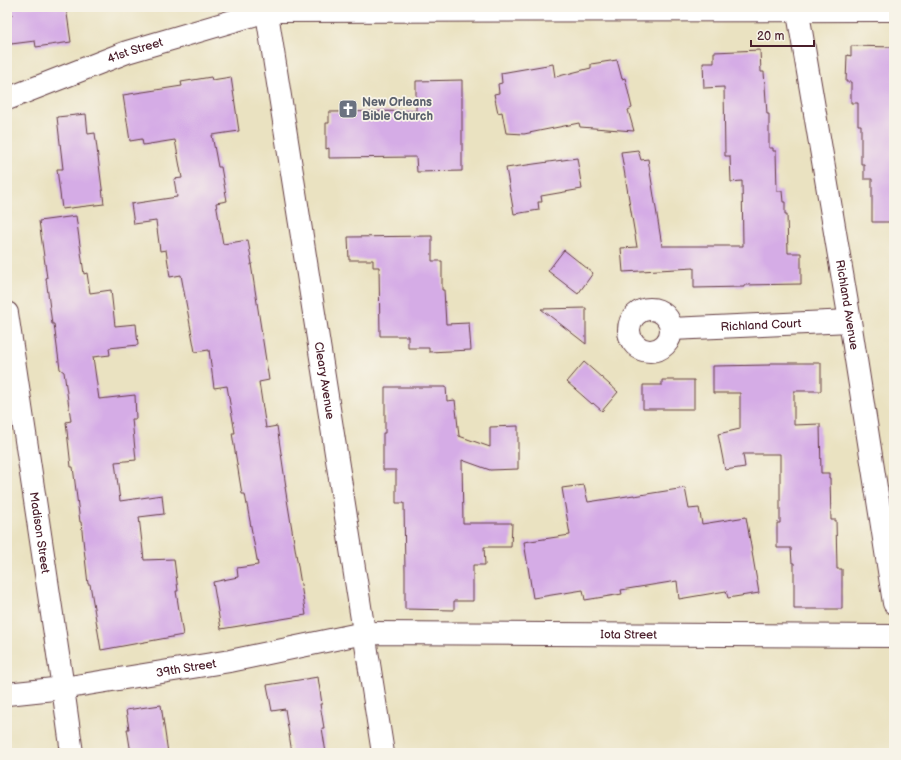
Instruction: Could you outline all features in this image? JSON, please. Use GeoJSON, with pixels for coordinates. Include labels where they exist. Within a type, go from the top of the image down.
{"type":"FeatureCollection","features":[{"type":"Feature","properties":{"kind":"street","name":"41st Street"},"geometry":{"type":"LineString","coordinates":[[7,99],[127,52],[266,9],[894,10]]}},
{"type":"Feature","properties":{"kind":"street","name":"Cleary Avenue"},"geometry":{"type":"LineString","coordinates":[[266,9],[383,753]]}},
{"type":"Feature","properties":{"kind":"street","name":"Richland Avenue"},"geometry":{"type":"LineString","coordinates":[[798,9],[850,321],[894,603]]}},
{"type":"Feature","properties":{"kind":"street","name":"Madison Street"},"geometry":{"type":"LineString","coordinates":[[7,313],[64,688],[72,753]]}},
{"type":"Feature","properties":{"kind":"street","name":"Richland Court"},"geometry":{"type":"LineString","coordinates":[[671,329],[850,321]]}},
{"type":"Feature","properties":{"kind":"street","name":"Iota Street"},"geometry":{"type":"LineString","coordinates":[[364,633],[894,636]]}},
{"type":"Feature","properties":{"kind":"street","name":"39th Street"},"geometry":{"type":"LineString","coordinates":[[7,694],[64,688],[230,662],[364,633]]}},
{"type":"Feature","properties":{"kind":"building"},"geometry":{"type":"Polygon","coordinates":[[[10,7],[66,7],[71,42],[36,47],[35,41],[11,44],[7,16],[12,15],[10,7]]]}},
{"type":"Feature","properties":{"kind":"building"},"geometry":{"type":"Polygon","coordinates":[[[851,46],[894,47],[894,222],[872,222],[872,179],[864,179],[864,164],[861,164],[861,125],[858,125],[858,103],[851,103],[851,82],[846,82],[847,55],[851,56],[851,46]]]}},
{"type":"Feature","properties":{"kind":"building"},"geometry":{"type":"Polygon","coordinates":[[[760,50],[761,72],[764,72],[767,114],[769,114],[769,148],[773,148],[773,151],[776,151],[777,191],[782,191],[783,202],[785,202],[785,214],[787,214],[788,253],[801,253],[801,284],[694,288],[694,268],[623,272],[621,248],[637,247],[621,152],[638,150],[641,160],[648,159],[662,246],[743,246],[742,181],[731,182],[730,156],[725,156],[724,87],[704,88],[703,63],[714,63],[714,52],[760,50]]]}},
{"type":"Feature","properties":{"kind":"building"},"geometry":{"type":"Polygon","coordinates":[[[617,60],[622,79],[625,78],[632,108],[628,110],[634,131],[580,127],[579,123],[524,134],[506,133],[502,112],[498,113],[494,94],[499,93],[498,84],[502,83],[501,73],[553,64],[555,77],[591,68],[591,64],[617,60]]]}},
{"type":"Feature","properties":{"kind":"building"},"geometry":{"type":"Polygon","coordinates":[[[211,77],[212,80],[231,77],[239,131],[212,135],[218,167],[221,167],[227,201],[216,203],[223,244],[248,240],[269,380],[259,382],[266,428],[277,426],[285,487],[306,615],[221,629],[213,582],[238,577],[237,568],[258,565],[245,494],[242,494],[232,433],[235,433],[227,386],[214,388],[209,350],[195,352],[181,275],[170,277],[166,250],[160,251],[156,221],[134,224],[131,204],[177,197],[174,179],[182,178],[175,140],[143,145],[142,139],[130,141],[123,95],[182,86],[181,82],[211,77]]]}},
{"type":"Feature","properties":{"kind":"building"},"geometry":{"type":"Polygon","coordinates":[[[462,80],[462,171],[417,172],[416,157],[329,158],[329,148],[326,149],[326,123],[329,123],[329,112],[416,111],[416,81],[462,80]]]}},
{"type":"Feature","properties":{"kind":"building"},"geometry":{"type":"Polygon","coordinates":[[[86,114],[88,134],[95,133],[104,204],[62,209],[57,169],[63,169],[57,117],[86,114]]]}},
{"type":"Feature","properties":{"kind":"building"},"geometry":{"type":"Polygon","coordinates":[[[577,158],[582,189],[541,196],[542,202],[538,202],[539,210],[514,214],[506,168],[577,158]]]}},
{"type":"Feature","properties":{"kind":"building"},"geometry":{"type":"Polygon","coordinates":[[[76,216],[84,274],[87,273],[90,293],[111,290],[115,326],[136,324],[138,345],[109,348],[110,355],[93,357],[99,399],[135,395],[136,419],[132,419],[136,460],[115,462],[120,501],[162,495],[164,514],[139,517],[144,560],[174,559],[178,591],[176,591],[183,635],[101,650],[90,584],[88,584],[81,522],[73,467],[71,467],[66,422],[71,421],[64,372],[60,369],[54,324],[52,324],[39,221],[76,216]]]}},
{"type":"Feature","properties":{"kind":"building"},"geometry":{"type":"Polygon","coordinates":[[[432,236],[432,261],[442,261],[442,290],[444,290],[446,324],[469,323],[471,350],[429,352],[429,348],[408,348],[408,336],[380,336],[379,267],[373,267],[373,260],[349,260],[348,237],[432,236]]]}},
{"type":"Feature","properties":{"kind":"building"},"geometry":{"type":"Polygon","coordinates":[[[564,250],[593,273],[578,294],[548,271],[564,250]]]}},
{"type":"Feature","properties":{"kind":"building"},"geometry":{"type":"Polygon","coordinates":[[[586,308],[586,344],[541,309],[586,308]]]}},
{"type":"Feature","properties":{"kind":"building"},"geometry":{"type":"Polygon","coordinates":[[[584,362],[618,392],[602,411],[567,382],[584,362]]]}},
{"type":"Feature","properties":{"kind":"building"},"geometry":{"type":"Polygon","coordinates":[[[770,363],[821,363],[821,391],[794,391],[794,425],[820,424],[821,473],[829,473],[830,478],[831,520],[836,520],[837,569],[842,569],[842,609],[794,609],[794,563],[792,563],[791,548],[777,548],[777,523],[780,523],[780,454],[743,454],[745,467],[725,470],[718,434],[740,429],[740,393],[713,393],[713,366],[770,365],[770,363]]]}},
{"type":"Feature","properties":{"kind":"building"},"geometry":{"type":"Polygon","coordinates":[[[662,380],[694,380],[694,409],[643,409],[643,385],[662,385],[662,380]]]}},
{"type":"Feature","properties":{"kind":"building"},"geometry":{"type":"Polygon","coordinates":[[[385,387],[446,387],[447,401],[455,400],[459,436],[490,447],[490,427],[518,426],[518,469],[490,470],[462,460],[463,523],[512,523],[511,547],[484,547],[485,565],[473,565],[473,601],[454,601],[454,610],[405,609],[404,503],[396,503],[396,470],[383,470],[385,387]]]}},
{"type":"Feature","properties":{"kind":"building"},"geometry":{"type":"Polygon","coordinates":[[[584,485],[588,502],[685,488],[689,509],[699,508],[702,524],[746,517],[759,593],[728,598],[726,591],[679,599],[677,581],[621,590],[622,594],[585,600],[583,590],[533,598],[524,542],[570,535],[562,488],[584,485]]]}},
{"type":"Feature","properties":{"kind":"building"},"geometry":{"type":"Polygon","coordinates":[[[318,677],[324,728],[322,728],[326,753],[292,753],[285,709],[272,711],[267,685],[318,677]]]}},
{"type":"Feature","properties":{"kind":"building"},"geometry":{"type":"Polygon","coordinates":[[[161,705],[168,753],[131,753],[127,729],[129,729],[126,710],[161,705]]]}},
{"type":"Feature","properties":{"kind":"place","name":"New Orleans Bible Church"},"geometry":{"type":"Point","coordinates":[348,109]}}]}
